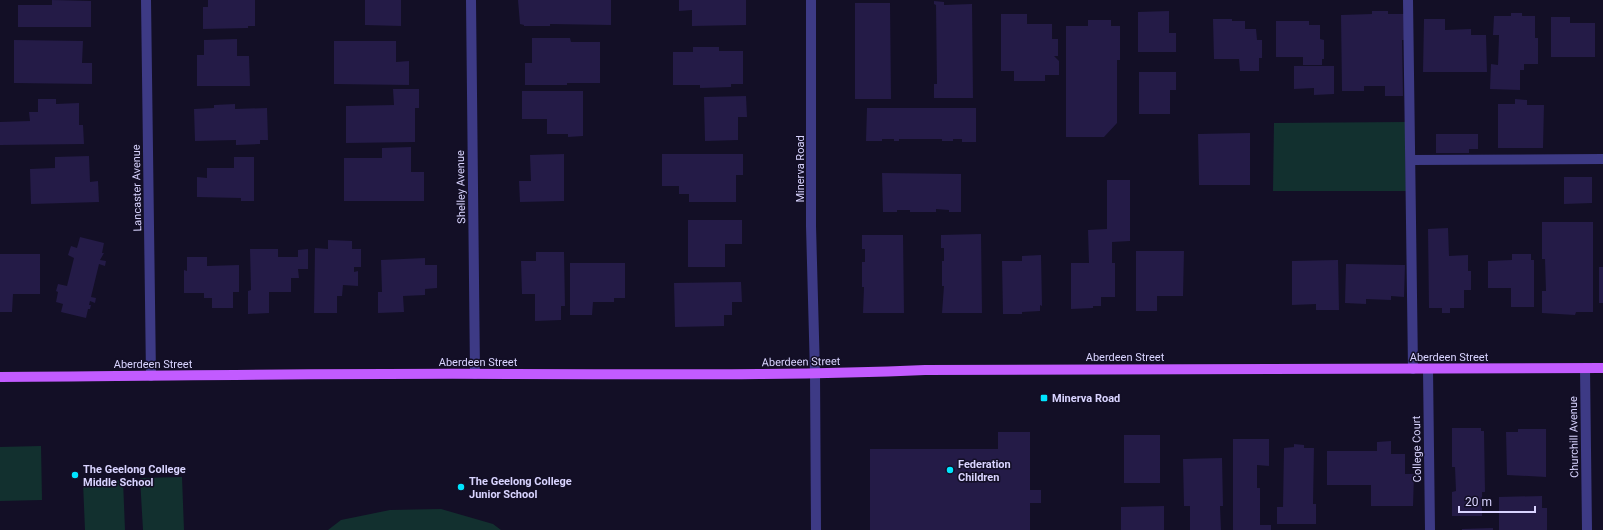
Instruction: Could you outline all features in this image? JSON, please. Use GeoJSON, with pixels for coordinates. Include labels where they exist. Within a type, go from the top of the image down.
{"type":"FeatureCollection","features":[{"type":"Feature","properties":{"kind":"main road","name":"Aberdeen Street"},"geometry":{"type":"LineString","coordinates":[[0,378],[475,374],[678,375],[857,373],[940,370],[1603,368]]}},
{"type":"Feature","properties":{"kind":"street","name":"Lancaster Avenue"},"geometry":{"type":"LineString","coordinates":[[146,0],[151,376]]}},
{"type":"Feature","properties":{"kind":"street","name":"Shelley Avenue"},"geometry":{"type":"LineString","coordinates":[[471,0],[475,374]]}},
{"type":"Feature","properties":{"kind":"street","name":"Minerva Road"},"geometry":{"type":"LineString","coordinates":[[811,0],[811,226],[815,373],[816,530]]}},
{"type":"Feature","properties":{"kind":"street"},"geometry":{"type":"LineString","coordinates":[[1408,0],[1413,369]]}},
{"type":"Feature","properties":{"kind":"street"},"geometry":{"type":"LineString","coordinates":[[1411,160],[1603,159]]}},
{"type":"Feature","properties":{"kind":"street","name":"Churchill Avenue"},"geometry":{"type":"LineString","coordinates":[[1585,368],[1587,530]]}},
{"type":"Feature","properties":{"kind":"street","name":"College Court"},"geometry":{"type":"LineString","coordinates":[[1428,369],[1430,530]]}},
{"type":"Feature","properties":{"kind":"green space"},"geometry":{"type":"Polygon","coordinates":[[[1405,122],[1406,191],[1273,191],[1274,123],[1405,122]]]}},
{"type":"Feature","properties":{"kind":"green space"},"geometry":{"type":"Polygon","coordinates":[[[41,446],[42,500],[0,501],[0,447],[41,446]]]}},
{"type":"Feature","properties":{"kind":"green space"},"geometry":{"type":"Polygon","coordinates":[[[182,477],[184,530],[143,530],[140,478],[182,477]]]}},
{"type":"Feature","properties":{"kind":"green space"},"geometry":{"type":"Polygon","coordinates":[[[123,480],[125,530],[85,530],[83,482],[123,480]]]}},
{"type":"Feature","properties":{"kind":"green space"},"geometry":{"type":"Polygon","coordinates":[[[441,509],[493,524],[501,530],[328,530],[341,520],[390,510],[441,509]]]}},
{"type":"Feature","properties":{"kind":"building"},"geometry":{"type":"Polygon","coordinates":[[[52,0],[91,1],[91,27],[18,27],[18,5],[52,5],[52,0]]]}},
{"type":"Feature","properties":{"kind":"building"},"geometry":{"type":"Polygon","coordinates":[[[208,0],[255,0],[255,26],[248,26],[248,28],[203,29],[203,7],[208,7],[208,0]]]}},
{"type":"Feature","properties":{"kind":"building"},"geometry":{"type":"Polygon","coordinates":[[[365,0],[401,0],[401,26],[365,25],[365,0]]]}},
{"type":"Feature","properties":{"kind":"building"},"geometry":{"type":"Polygon","coordinates":[[[518,0],[611,0],[611,25],[550,24],[550,26],[524,26],[520,24],[518,0]]]}},
{"type":"Feature","properties":{"kind":"building"},"geometry":{"type":"Polygon","coordinates":[[[679,0],[746,0],[746,25],[692,26],[692,10],[679,11],[679,0]]]}},
{"type":"Feature","properties":{"kind":"building"},"geometry":{"type":"Polygon","coordinates":[[[934,1],[944,2],[944,5],[972,4],[973,98],[934,98],[934,84],[937,84],[936,5],[934,4],[934,1]]]}},
{"type":"Feature","properties":{"kind":"building"},"geometry":{"type":"Polygon","coordinates":[[[855,3],[890,3],[891,99],[855,99],[855,3]]]}},
{"type":"Feature","properties":{"kind":"building"},"geometry":{"type":"Polygon","coordinates":[[[1169,11],[1169,33],[1176,33],[1176,52],[1138,52],[1138,12],[1169,11]]]}},
{"type":"Feature","properties":{"kind":"building"},"geometry":{"type":"Polygon","coordinates":[[[1372,11],[1388,11],[1388,14],[1404,14],[1404,40],[1402,40],[1403,96],[1385,96],[1385,86],[1364,86],[1364,91],[1342,91],[1341,15],[1372,14],[1372,11]]]}},
{"type":"Feature","properties":{"kind":"building"},"geometry":{"type":"Polygon","coordinates":[[[1511,13],[1522,13],[1522,16],[1535,16],[1535,38],[1538,38],[1538,64],[1524,64],[1524,70],[1520,70],[1520,90],[1490,89],[1491,64],[1498,65],[1499,35],[1493,35],[1494,16],[1511,16],[1511,13]]]}},
{"type":"Feature","properties":{"kind":"building"},"geometry":{"type":"Polygon","coordinates":[[[1001,14],[1027,14],[1027,24],[1052,24],[1052,39],[1058,39],[1058,56],[1054,56],[1059,61],[1059,75],[1045,75],[1045,81],[1014,81],[1014,71],[1001,71],[1001,14]]]}},
{"type":"Feature","properties":{"kind":"building"},"geometry":{"type":"Polygon","coordinates":[[[1551,17],[1570,17],[1570,23],[1595,23],[1595,57],[1551,57],[1551,17]]]}},
{"type":"Feature","properties":{"kind":"building"},"geometry":{"type":"Polygon","coordinates":[[[1213,19],[1245,21],[1245,29],[1256,29],[1257,40],[1262,40],[1262,58],[1259,58],[1259,71],[1240,71],[1239,59],[1214,59],[1213,19]]]}},
{"type":"Feature","properties":{"kind":"building"},"geometry":{"type":"Polygon","coordinates":[[[1424,19],[1445,19],[1445,30],[1471,29],[1471,35],[1486,35],[1487,72],[1423,72],[1424,19]]]}},
{"type":"Feature","properties":{"kind":"building"},"geometry":{"type":"Polygon","coordinates":[[[1088,20],[1111,20],[1111,26],[1120,26],[1120,60],[1117,60],[1117,123],[1104,137],[1066,137],[1066,26],[1088,26],[1088,20]]]}},
{"type":"Feature","properties":{"kind":"building"},"geometry":{"type":"Polygon","coordinates":[[[1276,21],[1309,21],[1309,25],[1320,25],[1320,39],[1324,40],[1324,59],[1322,59],[1322,65],[1303,65],[1303,57],[1276,57],[1276,21]]]}},
{"type":"Feature","properties":{"kind":"building"},"geometry":{"type":"Polygon","coordinates":[[[532,38],[570,38],[571,42],[600,42],[600,83],[525,85],[525,63],[532,63],[532,38]]]}},
{"type":"Feature","properties":{"kind":"building"},"geometry":{"type":"Polygon","coordinates":[[[237,39],[237,56],[249,56],[250,86],[197,86],[197,55],[204,55],[204,40],[237,39]]]}},
{"type":"Feature","properties":{"kind":"building"},"geometry":{"type":"Polygon","coordinates":[[[14,40],[83,41],[82,63],[92,63],[92,84],[14,83],[14,40]]]}},
{"type":"Feature","properties":{"kind":"building"},"geometry":{"type":"Polygon","coordinates":[[[334,41],[396,41],[396,62],[409,61],[409,85],[334,84],[334,41]]]}},
{"type":"Feature","properties":{"kind":"building"},"geometry":{"type":"Polygon","coordinates":[[[693,47],[719,47],[719,51],[743,51],[743,84],[731,84],[731,87],[700,88],[700,85],[673,85],[673,52],[693,52],[693,47]]]}},
{"type":"Feature","properties":{"kind":"building"},"geometry":{"type":"Polygon","coordinates":[[[1294,66],[1334,66],[1334,94],[1314,95],[1314,88],[1294,89],[1294,66]]]}},
{"type":"Feature","properties":{"kind":"building"},"geometry":{"type":"Polygon","coordinates":[[[1139,72],[1176,72],[1176,90],[1170,90],[1170,114],[1139,114],[1139,72]]]}},
{"type":"Feature","properties":{"kind":"building"},"geometry":{"type":"Polygon","coordinates":[[[393,89],[419,89],[419,108],[415,108],[415,142],[346,143],[346,106],[394,105],[393,89]]]}},
{"type":"Feature","properties":{"kind":"building"},"geometry":{"type":"Polygon","coordinates":[[[522,91],[583,91],[583,136],[568,137],[568,134],[547,134],[547,119],[522,119],[522,91]]]}},
{"type":"Feature","properties":{"kind":"building"},"geometry":{"type":"Polygon","coordinates":[[[746,96],[747,117],[738,117],[738,140],[705,141],[704,97],[746,96]]]}},
{"type":"Feature","properties":{"kind":"building"},"geometry":{"type":"Polygon","coordinates":[[[38,99],[56,99],[56,104],[79,103],[79,125],[83,125],[84,144],[0,145],[0,122],[30,121],[29,112],[38,112],[38,99]]]}},
{"type":"Feature","properties":{"kind":"building"},"geometry":{"type":"Polygon","coordinates":[[[1515,99],[1527,100],[1527,105],[1544,105],[1543,148],[1498,148],[1498,104],[1515,104],[1515,99]]]}},
{"type":"Feature","properties":{"kind":"building"},"geometry":{"type":"Polygon","coordinates":[[[235,104],[235,109],[267,108],[268,140],[260,140],[260,144],[236,145],[236,140],[195,141],[194,109],[214,108],[214,105],[235,104]]]}},
{"type":"Feature","properties":{"kind":"building"},"geometry":{"type":"Polygon","coordinates":[[[867,108],[976,108],[976,142],[962,142],[962,139],[953,139],[953,141],[942,141],[942,139],[899,139],[899,141],[894,141],[894,139],[882,139],[882,141],[866,141],[867,108]]]}},
{"type":"Feature","properties":{"kind":"building"},"geometry":{"type":"Polygon","coordinates":[[[1250,133],[1250,185],[1199,185],[1198,134],[1250,133]]]}},
{"type":"Feature","properties":{"kind":"building"},"geometry":{"type":"Polygon","coordinates":[[[1436,134],[1478,134],[1478,149],[1469,149],[1469,153],[1436,153],[1436,134]]]}},
{"type":"Feature","properties":{"kind":"building"},"geometry":{"type":"Polygon","coordinates":[[[411,147],[411,172],[424,172],[424,201],[344,201],[344,158],[382,158],[382,148],[411,147]]]}},
{"type":"Feature","properties":{"kind":"building"},"geometry":{"type":"Polygon","coordinates":[[[564,154],[564,201],[520,202],[519,181],[531,181],[530,155],[564,154]]]}},
{"type":"Feature","properties":{"kind":"building"},"geometry":{"type":"Polygon","coordinates":[[[662,154],[743,154],[743,175],[736,175],[736,202],[689,202],[689,194],[679,194],[679,186],[662,186],[662,154]]]}},
{"type":"Feature","properties":{"kind":"building"},"geometry":{"type":"Polygon","coordinates":[[[89,156],[90,182],[98,181],[99,202],[31,204],[30,169],[55,168],[55,157],[89,156]]]}},
{"type":"Feature","properties":{"kind":"building"},"geometry":{"type":"Polygon","coordinates":[[[234,157],[254,157],[254,201],[241,201],[241,198],[197,197],[197,177],[207,178],[207,168],[234,168],[234,157]]]}},
{"type":"Feature","properties":{"kind":"building"},"geometry":{"type":"Polygon","coordinates":[[[882,173],[961,174],[961,212],[949,212],[949,210],[936,209],[936,212],[910,212],[910,210],[897,210],[897,212],[883,212],[882,173]]]}},
{"type":"Feature","properties":{"kind":"building"},"geometry":{"type":"Polygon","coordinates":[[[1564,177],[1592,177],[1592,203],[1564,204],[1564,177]]]}},
{"type":"Feature","properties":{"kind":"building"},"geometry":{"type":"Polygon","coordinates":[[[1107,180],[1130,180],[1130,241],[1112,242],[1112,263],[1115,263],[1115,297],[1101,297],[1101,306],[1071,309],[1071,263],[1089,263],[1088,230],[1107,229],[1107,180]]]}},
{"type":"Feature","properties":{"kind":"building"},"geometry":{"type":"Polygon","coordinates":[[[688,220],[742,220],[742,244],[725,244],[725,267],[688,267],[688,220]]]}},
{"type":"Feature","properties":{"kind":"building"},"geometry":{"type":"Polygon","coordinates":[[[1542,222],[1593,222],[1593,312],[1576,312],[1575,315],[1542,313],[1542,291],[1546,291],[1545,259],[1542,259],[1542,222]]]}},
{"type":"Feature","properties":{"kind":"building"},"geometry":{"type":"Polygon","coordinates":[[[1448,228],[1449,256],[1468,255],[1468,271],[1471,271],[1471,290],[1464,290],[1464,308],[1450,308],[1450,313],[1442,313],[1442,308],[1429,308],[1428,229],[1448,228]]]}},
{"type":"Feature","properties":{"kind":"building"},"geometry":{"type":"Polygon","coordinates":[[[981,234],[982,313],[942,313],[944,286],[942,286],[942,261],[944,261],[944,248],[941,248],[941,235],[981,234]]]}},
{"type":"Feature","properties":{"kind":"building"},"geometry":{"type":"Polygon","coordinates":[[[862,235],[903,235],[904,313],[863,313],[864,287],[862,287],[862,262],[865,262],[865,249],[862,249],[862,235]]]}},
{"type":"Feature","properties":{"kind":"building"},"geometry":{"type":"Polygon","coordinates":[[[80,237],[104,243],[102,253],[104,253],[100,260],[106,261],[105,266],[99,264],[91,297],[96,298],[95,303],[90,301],[89,305],[91,305],[90,309],[88,309],[86,318],[61,312],[63,304],[56,302],[58,292],[56,291],[58,284],[67,286],[74,258],[68,255],[71,246],[77,248],[80,237]]]}},
{"type":"Feature","properties":{"kind":"building"},"geometry":{"type":"Polygon","coordinates":[[[328,240],[352,241],[352,249],[361,249],[361,267],[354,267],[354,272],[358,271],[358,286],[343,285],[342,296],[337,296],[337,313],[314,313],[315,248],[328,249],[328,240]]]}},
{"type":"Feature","properties":{"kind":"building"},"geometry":{"type":"Polygon","coordinates":[[[250,249],[278,249],[278,257],[298,257],[298,250],[308,249],[308,269],[298,269],[299,278],[291,278],[291,292],[269,292],[269,313],[248,314],[248,291],[251,290],[250,249]]]}},
{"type":"Feature","properties":{"kind":"building"},"geometry":{"type":"Polygon","coordinates":[[[1136,251],[1184,251],[1183,296],[1157,296],[1157,311],[1136,311],[1136,251]]]}},
{"type":"Feature","properties":{"kind":"building"},"geometry":{"type":"Polygon","coordinates":[[[536,252],[564,252],[565,306],[561,306],[561,320],[535,321],[535,294],[522,294],[521,261],[536,261],[536,252]]]}},
{"type":"Feature","properties":{"kind":"building"},"geometry":{"type":"Polygon","coordinates":[[[0,254],[40,254],[40,294],[13,294],[12,312],[0,312],[0,254]]]}},
{"type":"Feature","properties":{"kind":"building"},"geometry":{"type":"Polygon","coordinates":[[[1512,254],[1531,254],[1531,260],[1534,260],[1534,307],[1511,307],[1511,288],[1488,288],[1488,261],[1512,260],[1512,254]]]}},
{"type":"Feature","properties":{"kind":"building"},"geometry":{"type":"Polygon","coordinates":[[[1041,255],[1042,306],[1040,305],[1040,311],[1022,312],[1022,314],[1003,314],[1002,261],[1022,261],[1022,256],[1041,255]]]}},
{"type":"Feature","properties":{"kind":"building"},"geometry":{"type":"Polygon","coordinates":[[[187,257],[207,257],[207,266],[239,265],[239,292],[233,292],[233,308],[212,308],[212,298],[204,298],[204,293],[184,293],[184,270],[187,271],[187,257]]]}},
{"type":"Feature","properties":{"kind":"building"},"geometry":{"type":"Polygon","coordinates":[[[425,258],[425,265],[437,265],[437,288],[425,289],[425,295],[403,296],[404,312],[378,313],[378,292],[382,292],[381,260],[425,258]]]}},
{"type":"Feature","properties":{"kind":"building"},"geometry":{"type":"Polygon","coordinates":[[[1338,260],[1339,310],[1316,310],[1316,304],[1292,305],[1292,261],[1338,260]]]}},
{"type":"Feature","properties":{"kind":"building"},"geometry":{"type":"Polygon","coordinates":[[[570,263],[625,263],[625,298],[614,298],[614,302],[593,302],[592,315],[570,315],[570,263]]]}},
{"type":"Feature","properties":{"kind":"building"},"geometry":{"type":"Polygon","coordinates":[[[1346,264],[1405,265],[1404,297],[1391,296],[1391,300],[1366,299],[1366,304],[1345,303],[1346,264]]]}},
{"type":"Feature","properties":{"kind":"building"},"geometry":{"type":"Polygon","coordinates":[[[1599,267],[1603,267],[1603,303],[1599,303],[1599,267]]]}},
{"type":"Feature","properties":{"kind":"building"},"geometry":{"type":"Polygon","coordinates":[[[741,282],[742,302],[732,302],[732,315],[724,315],[724,326],[675,327],[674,283],[741,282]]]}},
{"type":"Feature","properties":{"kind":"building"},"geometry":{"type":"Polygon","coordinates":[[[1452,428],[1481,428],[1481,431],[1484,431],[1485,492],[1482,492],[1482,516],[1452,516],[1452,492],[1456,491],[1455,467],[1452,467],[1452,428]]]}},
{"type":"Feature","properties":{"kind":"building"},"geometry":{"type":"Polygon","coordinates":[[[1518,429],[1546,429],[1546,477],[1507,475],[1506,432],[1518,432],[1518,429]]]}},
{"type":"Feature","properties":{"kind":"building","name":"Federation Children"},"geometry":{"type":"Polygon","coordinates":[[[998,432],[1030,432],[1030,490],[1041,490],[1041,503],[1030,503],[1030,530],[870,530],[870,449],[998,449],[998,432]]]}},
{"type":"Feature","properties":{"kind":"building"},"geometry":{"type":"Polygon","coordinates":[[[1124,435],[1160,435],[1160,483],[1124,483],[1124,435]]]}},
{"type":"Feature","properties":{"kind":"building"},"geometry":{"type":"Polygon","coordinates":[[[1233,439],[1269,439],[1269,466],[1257,465],[1257,488],[1260,488],[1260,525],[1271,525],[1271,530],[1233,530],[1233,439]]]}},
{"type":"Feature","properties":{"kind":"building"},"geometry":{"type":"Polygon","coordinates":[[[1391,441],[1391,454],[1405,454],[1405,474],[1414,474],[1413,506],[1371,506],[1371,485],[1327,485],[1327,451],[1377,451],[1377,442],[1391,441]]]}},
{"type":"Feature","properties":{"kind":"building"},"geometry":{"type":"Polygon","coordinates":[[[1294,444],[1304,445],[1304,448],[1314,448],[1313,504],[1316,504],[1316,524],[1277,524],[1277,507],[1283,507],[1284,448],[1294,447],[1294,444]]]}},
{"type":"Feature","properties":{"kind":"building"},"geometry":{"type":"Polygon","coordinates":[[[1222,458],[1223,506],[1220,506],[1221,530],[1190,530],[1190,506],[1184,506],[1183,459],[1222,458]]]}},
{"type":"Feature","properties":{"kind":"building"},"geometry":{"type":"Polygon","coordinates":[[[1542,496],[1542,508],[1547,508],[1547,530],[1499,530],[1499,497],[1542,496]]]}},
{"type":"Feature","properties":{"kind":"building"},"geometry":{"type":"Polygon","coordinates":[[[1164,506],[1164,530],[1121,530],[1121,507],[1164,506]]]}},
{"type":"Feature","properties":{"kind":"building"},"geometry":{"type":"Polygon","coordinates":[[[1493,528],[1493,530],[1462,530],[1462,529],[1493,528]]]}},
{"type":"Feature","properties":{"kind":"place","name":"Minerva Road"},"geometry":{"type":"Point","coordinates":[1044,398]}},
{"type":"Feature","properties":{"kind":"place","name":"Federation Children"},"geometry":{"type":"Point","coordinates":[950,470]}},
{"type":"Feature","properties":{"kind":"place","name":"The Geelong College Middle School"},"geometry":{"type":"Point","coordinates":[75,475]}},
{"type":"Feature","properties":{"kind":"place","name":"The Geelong College Junior School"},"geometry":{"type":"Point","coordinates":[461,487]}}]}
